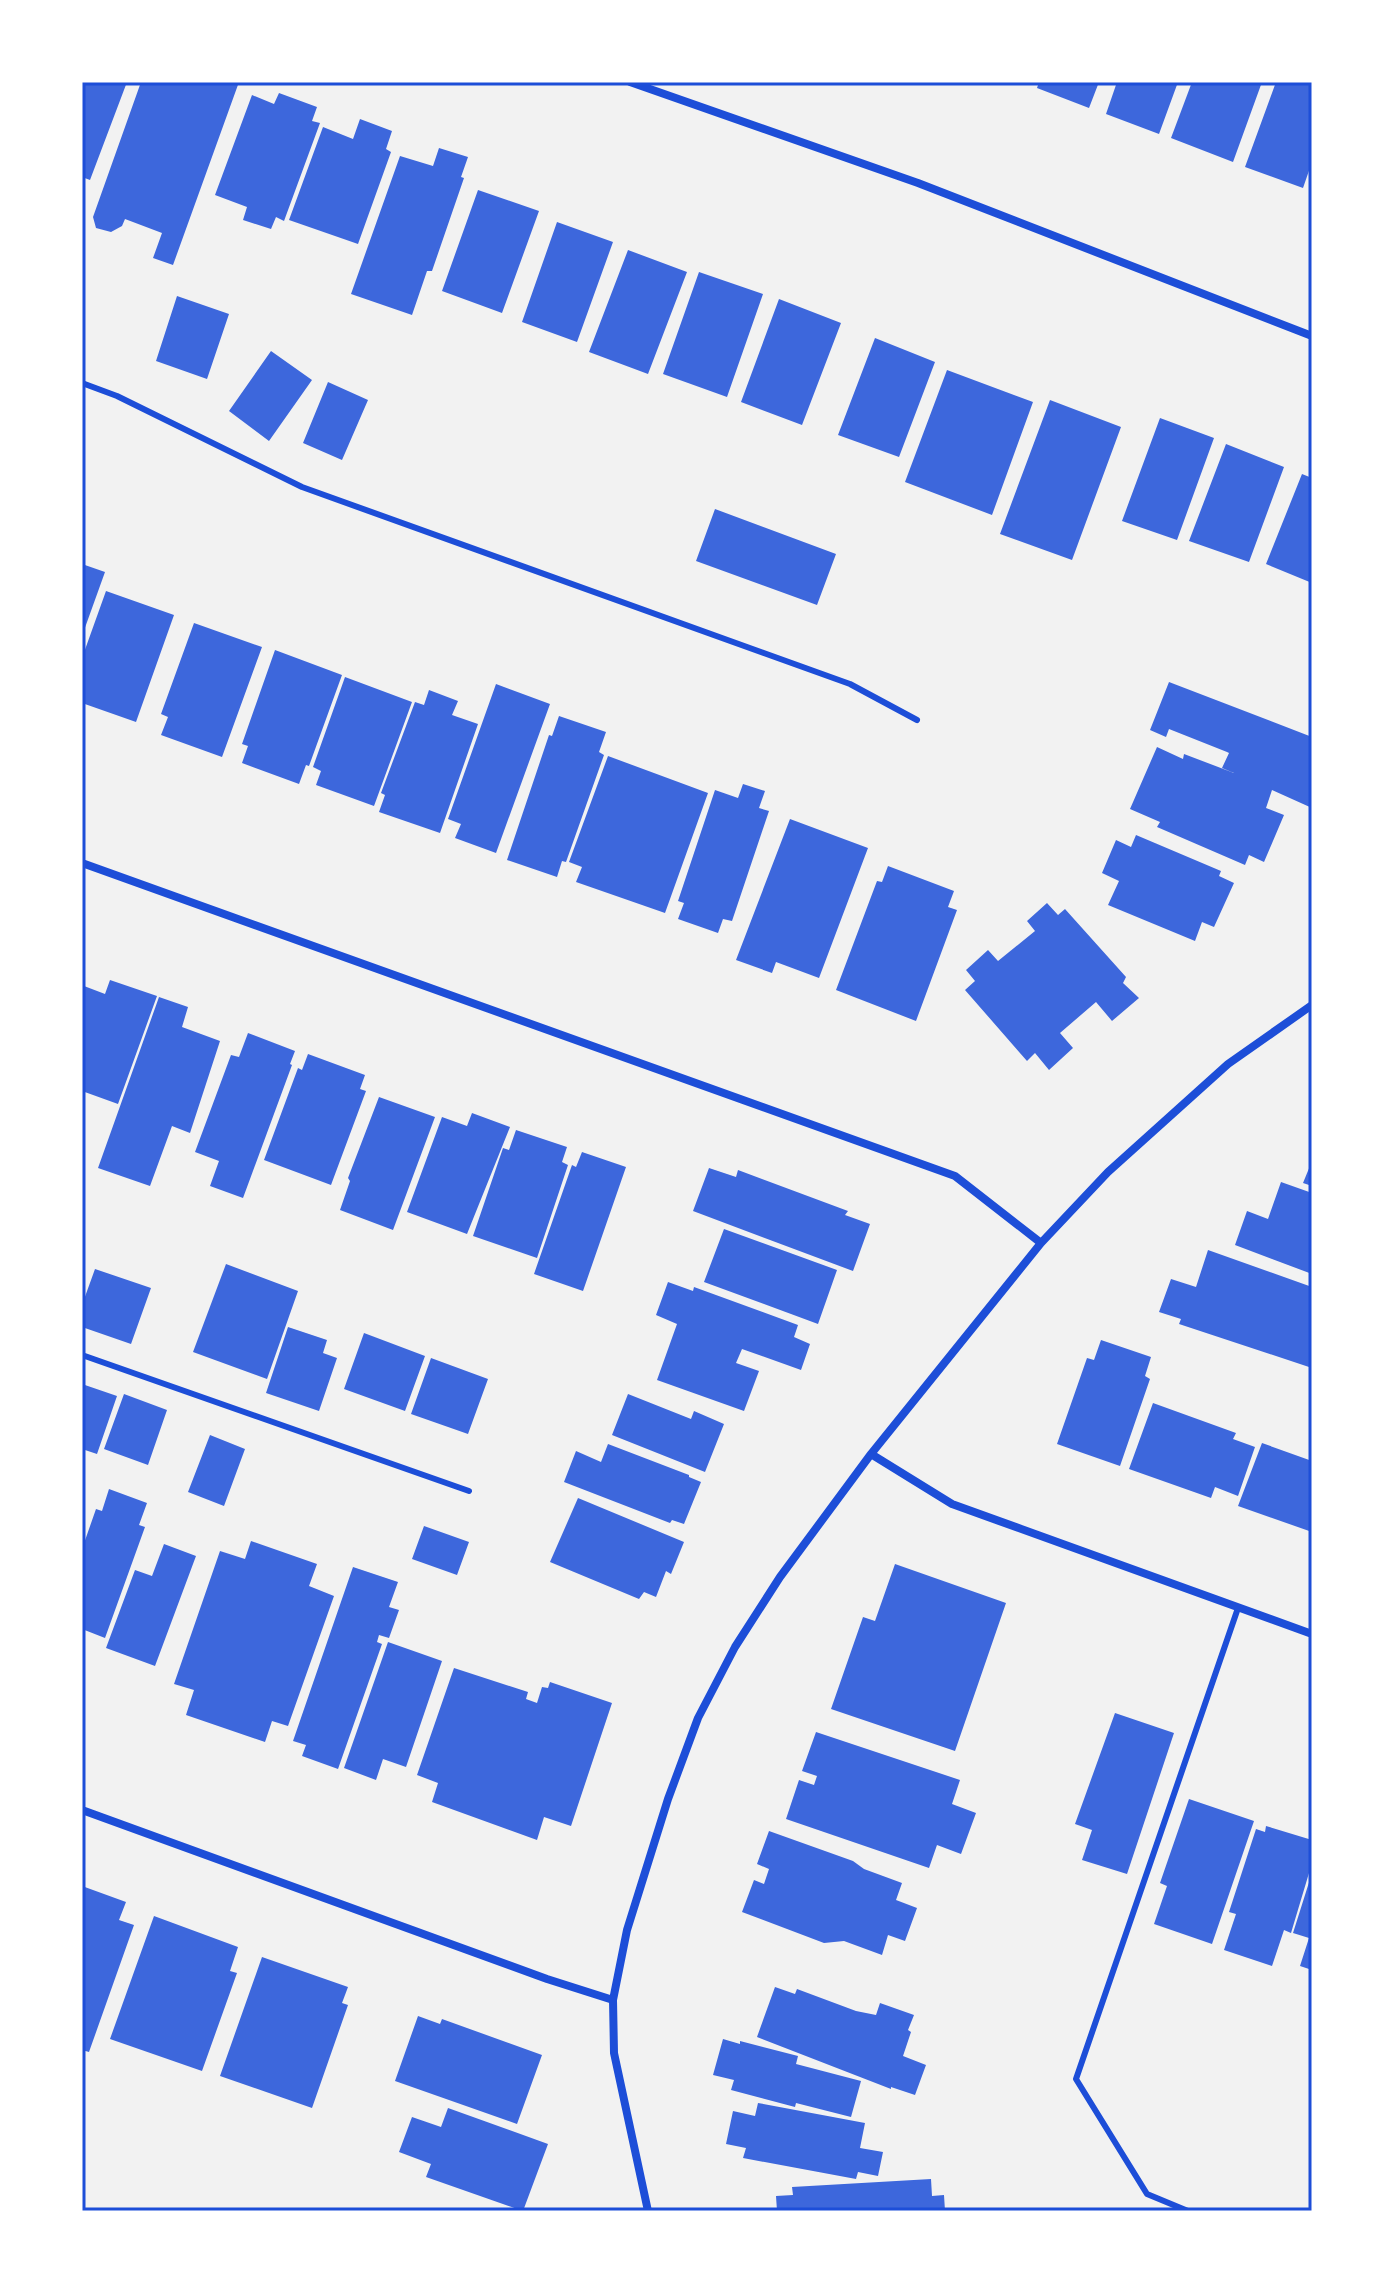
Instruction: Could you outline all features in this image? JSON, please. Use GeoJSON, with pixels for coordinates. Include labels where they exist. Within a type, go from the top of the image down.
{"type":"FeatureCollection","features":[{"type":"Feature","properties":{"kind":"street"},"geometry":{"type":"LineString","coordinates":[[630,82],[918,183],[1312,336]]}},
{"type":"Feature","properties":{"kind":"street"},"geometry":{"type":"LineString","coordinates":[[82,863],[955,1176],[1041,1243]]}},
{"type":"Feature","properties":{"kind":"street"},"geometry":{"type":"LineString","coordinates":[[648,2211],[614,2053],[613,2000],[627,1930],[668,1799],[698,1718],[735,1647],[780,1577],[871,1454],[1041,1243],[1108,1172],[1228,1064],[1312,1005]]}},
{"type":"Feature","properties":{"kind":"street"},"geometry":{"type":"LineString","coordinates":[[871,1454],[952,1504],[1312,1634]]}},
{"type":"Feature","properties":{"kind":"street"},"geometry":{"type":"LineString","coordinates":[[82,1810],[547,1979],[613,2000]]}},
{"type":"Feature","properties":{"kind":"lane"},"geometry":{"type":"LineString","coordinates":[[82,383],[117,396],[302,487],[850,684],[917,720]]}},
{"type":"Feature","properties":{"kind":"lane"},"geometry":{"type":"LineString","coordinates":[[82,1355],[469,1491]]}},
{"type":"Feature","properties":{"kind":"lane"},"geometry":{"type":"LineString","coordinates":[[1188,2211],[1147,2194],[1076,2079],[1238,1608]]}},
{"type":"Feature","properties":{"kind":"building"},"geometry":{"type":"Polygon","coordinates":[[[82,82],[127,82],[90,180],[82,177],[82,82]]]}},
{"type":"Feature","properties":{"kind":"building"},"geometry":{"type":"Polygon","coordinates":[[[141,82],[239,82],[173,265],[153,258],[162,233],[125,219],[122,226],[111,232],[96,228],[93,217],[141,82]]]}},
{"type":"Feature","properties":{"kind":"building"},"geometry":{"type":"Polygon","coordinates":[[[1039,82],[1099,82],[1089,108],[1037,88],[1039,82]]]}},
{"type":"Feature","properties":{"kind":"building"},"geometry":{"type":"Polygon","coordinates":[[[1117,82],[1178,82],[1159,134],[1106,114],[1117,82]]]}},
{"type":"Feature","properties":{"kind":"building"},"geometry":{"type":"Polygon","coordinates":[[[1192,82],[1262,82],[1233,162],[1171,138],[1192,82]]]}},
{"type":"Feature","properties":{"kind":"building"},"geometry":{"type":"Polygon","coordinates":[[[1276,82],[1312,82],[1312,162],[1303,188],[1245,167],[1276,82]]]}},
{"type":"Feature","properties":{"kind":"building"},"geometry":{"type":"Polygon","coordinates":[[[279,93],[317,107],[312,121],[320,123],[284,221],[276,217],[271,229],[243,220],[247,207],[215,195],[252,95],[274,104],[279,93]]]}},
{"type":"Feature","properties":{"kind":"building"},"geometry":{"type":"Polygon","coordinates":[[[360,119],[392,131],[386,149],[391,152],[358,244],[289,220],[323,127],[353,139],[360,119]]]}},
{"type":"Feature","properties":{"kind":"building"},"geometry":{"type":"Polygon","coordinates":[[[439,148],[468,157],[461,177],[464,178],[432,271],[427,271],[412,315],[351,294],[400,156],[433,166],[439,148]]]}},
{"type":"Feature","properties":{"kind":"building"},"geometry":{"type":"Polygon","coordinates":[[[478,190],[539,211],[502,313],[442,291],[478,190]]]}},
{"type":"Feature","properties":{"kind":"building"},"geometry":{"type":"Polygon","coordinates":[[[557,222],[613,242],[577,342],[522,322],[557,222]]]}},
{"type":"Feature","properties":{"kind":"building"},"geometry":{"type":"Polygon","coordinates":[[[628,250],[687,272],[648,374],[589,352],[628,250]]]}},
{"type":"Feature","properties":{"kind":"building"},"geometry":{"type":"Polygon","coordinates":[[[699,272],[763,294],[727,397],[663,374],[699,272]]]}},
{"type":"Feature","properties":{"kind":"building"},"geometry":{"type":"Polygon","coordinates":[[[177,296],[229,314],[207,379],[156,361],[177,296]]]}},
{"type":"Feature","properties":{"kind":"building"},"geometry":{"type":"Polygon","coordinates":[[[779,299],[841,323],[802,425],[741,402],[779,299]]]}},
{"type":"Feature","properties":{"kind":"building"},"geometry":{"type":"Polygon","coordinates":[[[875,338],[935,362],[899,457],[838,435],[875,338]]]}},
{"type":"Feature","properties":{"kind":"building"},"geometry":{"type":"Polygon","coordinates":[[[271,351],[312,380],[269,441],[229,411],[271,351]]]}},
{"type":"Feature","properties":{"kind":"building"},"geometry":{"type":"Polygon","coordinates":[[[947,370],[1033,402],[992,515],[905,482],[947,370]]]}},
{"type":"Feature","properties":{"kind":"building"},"geometry":{"type":"Polygon","coordinates":[[[328,382],[368,400],[342,460],[303,443],[328,382]]]}},
{"type":"Feature","properties":{"kind":"building"},"geometry":{"type":"Polygon","coordinates":[[[1050,400],[1121,427],[1072,560],[1000,534],[1050,400]]]}},
{"type":"Feature","properties":{"kind":"building"},"geometry":{"type":"Polygon","coordinates":[[[1160,418],[1214,438],[1177,540],[1122,521],[1160,418]]]}},
{"type":"Feature","properties":{"kind":"building"},"geometry":{"type":"Polygon","coordinates":[[[1226,444],[1284,467],[1249,562],[1189,541],[1226,444]]]}},
{"type":"Feature","properties":{"kind":"building"},"geometry":{"type":"Polygon","coordinates":[[[1302,474],[1312,478],[1312,583],[1266,564],[1302,474]]]}},
{"type":"Feature","properties":{"kind":"building"},"geometry":{"type":"Polygon","coordinates":[[[715,509],[836,554],[817,605],[696,561],[715,509]]]}},
{"type":"Feature","properties":{"kind":"building"},"geometry":{"type":"Polygon","coordinates":[[[82,564],[105,572],[82,636],[82,564]]]}},
{"type":"Feature","properties":{"kind":"building"},"geometry":{"type":"Polygon","coordinates":[[[106,591],[174,615],[136,722],[82,703],[82,658],[106,591]]]}},
{"type":"Feature","properties":{"kind":"building"},"geometry":{"type":"Polygon","coordinates":[[[194,623],[262,647],[222,757],[161,735],[168,717],[161,714],[194,623]]]}},
{"type":"Feature","properties":{"kind":"building"},"geometry":{"type":"Polygon","coordinates":[[[275,650],[342,675],[309,766],[306,765],[299,784],[242,763],[248,746],[242,744],[275,650]]]}},
{"type":"Feature","properties":{"kind":"building"},"geometry":{"type":"Polygon","coordinates":[[[345,677],[412,702],[374,806],[316,785],[321,771],[313,767],[345,677]]]}},
{"type":"Feature","properties":{"kind":"building"},"geometry":{"type":"Polygon","coordinates":[[[1169,682],[1312,737],[1312,808],[1272,790],[1266,808],[1284,815],[1264,862],[1249,855],[1245,865],[1157,827],[1160,822],[1130,809],[1157,747],[1183,759],[1184,754],[1234,773],[1222,768],[1229,753],[1169,729],[1166,737],[1150,730],[1169,682]]]}},
{"type":"Feature","properties":{"kind":"building"},"geometry":{"type":"Polygon","coordinates":[[[496,684],[550,704],[496,853],[455,838],[461,824],[448,819],[496,684]]]}},
{"type":"Feature","properties":{"kind":"building"},"geometry":{"type":"Polygon","coordinates":[[[429,690],[458,701],[452,715],[478,724],[440,833],[379,812],[385,795],[381,793],[415,702],[424,705],[429,690]]]}},
{"type":"Feature","properties":{"kind":"building"},"geometry":{"type":"Polygon","coordinates":[[[559,716],[606,732],[599,752],[604,755],[566,862],[562,861],[557,877],[507,860],[549,735],[552,736],[559,716]]]}},
{"type":"Feature","properties":{"kind":"building"},"geometry":{"type":"Polygon","coordinates":[[[608,756],[708,793],[665,913],[576,882],[582,867],[569,862],[608,756]]]}},
{"type":"Feature","properties":{"kind":"building"},"geometry":{"type":"Polygon","coordinates":[[[743,784],[765,791],[759,808],[769,811],[732,921],[723,919],[718,933],[678,919],[684,903],[678,901],[715,790],[738,798],[743,784]]]}},
{"type":"Feature","properties":{"kind":"building"},"geometry":{"type":"Polygon","coordinates":[[[790,819],[868,848],[819,978],[776,962],[772,973],[736,960],[790,819]]]}},
{"type":"Feature","properties":{"kind":"building"},"geometry":{"type":"Polygon","coordinates":[[[1136,835],[1221,871],[1219,876],[1234,883],[1214,927],[1202,922],[1195,941],[1108,905],[1119,881],[1102,873],[1116,840],[1131,847],[1136,835]]]}},
{"type":"Feature","properties":{"kind":"building"},"geometry":{"type":"Polygon","coordinates":[[[888,866],[954,891],[948,907],[957,910],[916,1021],[836,990],[877,881],[882,882],[888,866]]]}},
{"type":"Feature","properties":{"kind":"building"},"geometry":{"type":"Polygon","coordinates":[[[1047,903],[1058,915],[1065,909],[1126,977],[1123,983],[1139,998],[1112,1021],[1096,1002],[1060,1033],[1073,1048],[1049,1070],[1035,1053],[1027,1061],[965,990],[975,981],[966,970],[988,950],[998,961],[1035,931],[1027,921],[1047,903]]]}},
{"type":"Feature","properties":{"kind":"building"},"geometry":{"type":"Polygon","coordinates":[[[110,980],[157,996],[118,1104],[82,1091],[82,992],[84,986],[105,994],[110,980]]]}},
{"type":"Feature","properties":{"kind":"building"},"geometry":{"type":"Polygon","coordinates":[[[159,997],[188,1007],[182,1027],[220,1041],[190,1133],[172,1126],[150,1186],[98,1168],[159,997]]]}},
{"type":"Feature","properties":{"kind":"building"},"geometry":{"type":"Polygon","coordinates":[[[248,1033],[295,1051],[243,1198],[210,1186],[219,1161],[195,1152],[231,1055],[239,1057],[248,1033]]]}},
{"type":"Feature","properties":{"kind":"building"},"geometry":{"type":"Polygon","coordinates":[[[308,1054],[365,1075],[360,1089],[366,1091],[331,1185],[264,1160],[298,1068],[302,1070],[308,1054]]]}},
{"type":"Feature","properties":{"kind":"building"},"geometry":{"type":"Polygon","coordinates":[[[379,1097],[435,1117],[393,1230],[340,1210],[350,1181],[348,1178],[379,1097]]]}},
{"type":"Feature","properties":{"kind":"building"},"geometry":{"type":"Polygon","coordinates":[[[472,1113],[510,1127],[467,1234],[407,1212],[442,1117],[467,1126],[472,1113]]]}},
{"type":"Feature","properties":{"kind":"building"},"geometry":{"type":"Polygon","coordinates":[[[516,1130],[567,1147],[562,1162],[568,1165],[537,1258],[473,1236],[503,1148],[509,1150],[516,1130]]]}},
{"type":"Feature","properties":{"kind":"building"},"geometry":{"type":"Polygon","coordinates":[[[582,1152],[626,1167],[583,1291],[534,1274],[572,1165],[576,1167],[582,1152]]]}},
{"type":"Feature","properties":{"kind":"building"},"geometry":{"type":"Polygon","coordinates":[[[1312,1161],[1312,1186],[1303,1183],[1312,1161]]]}},
{"type":"Feature","properties":{"kind":"building"},"geometry":{"type":"Polygon","coordinates":[[[709,1168],[736,1177],[738,1170],[848,1211],[845,1215],[870,1224],[853,1271],[693,1211],[709,1168]]]}},
{"type":"Feature","properties":{"kind":"building"},"geometry":{"type":"Polygon","coordinates":[[[1281,1182],[1312,1193],[1312,1274],[1235,1245],[1247,1211],[1268,1219],[1281,1182]]]}},
{"type":"Feature","properties":{"kind":"building"},"geometry":{"type":"Polygon","coordinates":[[[724,1229],[837,1270],[818,1324],[704,1282],[724,1229]]]}},
{"type":"Feature","properties":{"kind":"building"},"geometry":{"type":"Polygon","coordinates":[[[1208,1250],[1312,1287],[1312,1368],[1179,1324],[1181,1319],[1159,1312],[1171,1279],[1196,1287],[1208,1250]]]}},
{"type":"Feature","properties":{"kind":"building"},"geometry":{"type":"Polygon","coordinates":[[[226,1264],[298,1291],[267,1379],[193,1352],[226,1264]]]}},
{"type":"Feature","properties":{"kind":"building"},"geometry":{"type":"Polygon","coordinates":[[[95,1269],[151,1288],[131,1344],[82,1327],[82,1305],[95,1269]]]}},
{"type":"Feature","properties":{"kind":"building"},"geometry":{"type":"Polygon","coordinates":[[[668,1282],[693,1291],[694,1287],[798,1325],[794,1337],[810,1344],[801,1370],[742,1349],[736,1363],[759,1371],[744,1411],[657,1380],[677,1324],[656,1315],[668,1282]]]}},
{"type":"Feature","properties":{"kind":"building"},"geometry":{"type":"Polygon","coordinates":[[[288,1327],[327,1340],[323,1353],[337,1358],[319,1411],[266,1393],[288,1327]]]}},
{"type":"Feature","properties":{"kind":"building"},"geometry":{"type":"Polygon","coordinates":[[[364,1333],[425,1356],[405,1411],[344,1389],[364,1333]]]}},
{"type":"Feature","properties":{"kind":"building"},"geometry":{"type":"Polygon","coordinates":[[[1101,1340],[1151,1357],[1145,1376],[1150,1379],[1120,1466],[1057,1444],[1087,1358],[1094,1360],[1101,1340]]]}},
{"type":"Feature","properties":{"kind":"building"},"geometry":{"type":"Polygon","coordinates":[[[431,1358],[488,1379],[468,1434],[411,1414],[431,1358]]]}},
{"type":"Feature","properties":{"kind":"building"},"geometry":{"type":"Polygon","coordinates":[[[82,1384],[117,1396],[97,1454],[82,1449],[82,1384]]]}},
{"type":"Feature","properties":{"kind":"building"},"geometry":{"type":"Polygon","coordinates":[[[124,1394],[167,1410],[148,1465],[104,1449],[124,1394]]]}},
{"type":"Feature","properties":{"kind":"building"},"geometry":{"type":"Polygon","coordinates":[[[628,1394],[691,1419],[694,1411],[724,1424],[705,1472],[612,1435],[628,1394]]]}},
{"type":"Feature","properties":{"kind":"building"},"geometry":{"type":"Polygon","coordinates":[[[1153,1403],[1236,1433],[1233,1439],[1255,1447],[1238,1496],[1215,1487],[1211,1498],[1129,1469],[1153,1403]]]}},
{"type":"Feature","properties":{"kind":"building"},"geometry":{"type":"Polygon","coordinates":[[[210,1435],[245,1449],[224,1506],[188,1492],[210,1435]]]}},
{"type":"Feature","properties":{"kind":"building"},"geometry":{"type":"Polygon","coordinates":[[[1262,1443],[1312,1461],[1312,1532],[1238,1506],[1262,1443]]]}},
{"type":"Feature","properties":{"kind":"building"},"geometry":{"type":"Polygon","coordinates":[[[608,1444],[701,1482],[684,1524],[672,1520],[670,1523],[564,1482],[576,1451],[601,1462],[608,1444]]]}},
{"type":"Feature","properties":{"kind":"building"},"geometry":{"type":"Polygon","coordinates":[[[109,1489],[147,1503],[139,1525],[145,1527],[105,1638],[82,1629],[82,1549],[96,1509],[102,1511],[109,1489]]]}},
{"type":"Feature","properties":{"kind":"building"},"geometry":{"type":"Polygon","coordinates":[[[578,1498],[684,1542],[671,1574],[666,1571],[656,1597],[644,1592],[639,1599],[550,1562],[578,1498]]]}},
{"type":"Feature","properties":{"kind":"building"},"geometry":{"type":"Polygon","coordinates":[[[424,1526],[469,1542],[457,1575],[412,1559],[424,1526]]]}},
{"type":"Feature","properties":{"kind":"building"},"geometry":{"type":"Polygon","coordinates":[[[251,1541],[317,1564],[309,1586],[334,1596],[288,1726],[272,1721],[265,1742],[186,1715],[194,1690],[174,1684],[220,1551],[245,1559],[251,1541]]]}},
{"type":"Feature","properties":{"kind":"building"},"geometry":{"type":"Polygon","coordinates":[[[164,1544],[196,1556],[155,1666],[106,1648],[135,1570],[152,1576],[164,1544]]]}},
{"type":"Feature","properties":{"kind":"building"},"geometry":{"type":"Polygon","coordinates":[[[895,1564],[1006,1603],[955,1751],[831,1709],[863,1617],[875,1621],[895,1564]]]}},
{"type":"Feature","properties":{"kind":"building"},"geometry":{"type":"Polygon","coordinates":[[[353,1567],[398,1582],[389,1607],[399,1610],[389,1638],[379,1635],[377,1642],[382,1644],[338,1769],[302,1756],[306,1745],[293,1741],[353,1567]]]}},
{"type":"Feature","properties":{"kind":"building"},"geometry":{"type":"Polygon","coordinates":[[[388,1642],[442,1661],[406,1767],[383,1759],[376,1780],[344,1768],[388,1642]]]}},
{"type":"Feature","properties":{"kind":"building"},"geometry":{"type":"Polygon","coordinates":[[[454,1668],[528,1692],[526,1699],[537,1703],[542,1687],[548,1688],[550,1682],[612,1703],[571,1826],[544,1817],[537,1840],[432,1802],[438,1783],[417,1775],[454,1668]]]}},
{"type":"Feature","properties":{"kind":"building"},"geometry":{"type":"Polygon","coordinates":[[[1115,1713],[1174,1733],[1127,1874],[1082,1860],[1092,1830],[1075,1824],[1115,1713]]]}},
{"type":"Feature","properties":{"kind":"building"},"geometry":{"type":"Polygon","coordinates":[[[816,1732],[960,1780],[952,1804],[976,1813],[961,1854],[937,1845],[929,1868],[786,1819],[799,1780],[814,1785],[817,1776],[802,1771],[816,1732]]]}},
{"type":"Feature","properties":{"kind":"building"},"geometry":{"type":"Polygon","coordinates":[[[1189,1799],[1254,1821],[1212,1944],[1154,1924],[1167,1886],[1160,1883],[1189,1799]]]}},
{"type":"Feature","properties":{"kind":"building"},"geometry":{"type":"Polygon","coordinates":[[[1266,1826],[1312,1840],[1312,1863],[1291,1933],[1284,1930],[1272,1966],[1224,1950],[1236,1914],[1229,1912],[1256,1829],[1265,1832],[1266,1826]]]}},
{"type":"Feature","properties":{"kind":"building"},"geometry":{"type":"Polygon","coordinates":[[[769,1831],[853,1861],[864,1869],[902,1883],[896,1900],[917,1908],[905,1941],[888,1935],[882,1955],[844,1941],[824,1943],[742,1912],[754,1880],[764,1884],[769,1869],[757,1864],[769,1831]]]}},
{"type":"Feature","properties":{"kind":"building"},"geometry":{"type":"Polygon","coordinates":[[[1311,1876],[1312,1970],[1300,1966],[1309,1938],[1293,1933],[1311,1876]]]}},
{"type":"Feature","properties":{"kind":"building"},"geometry":{"type":"Polygon","coordinates":[[[82,1886],[126,1902],[119,1920],[134,1925],[89,2052],[82,2050],[82,1886]]]}},
{"type":"Feature","properties":{"kind":"building"},"geometry":{"type":"Polygon","coordinates":[[[154,1916],[238,1947],[230,1971],[237,1973],[202,2071],[110,2039],[154,1916]]]}},
{"type":"Feature","properties":{"kind":"building"},"geometry":{"type":"Polygon","coordinates":[[[262,1957],[348,1987],[342,2003],[348,2005],[312,2108],[220,2076],[262,1957]]]}},
{"type":"Feature","properties":{"kind":"building"},"geometry":{"type":"Polygon","coordinates":[[[775,1987],[795,1994],[797,1989],[856,2011],[876,2015],[880,2003],[914,2015],[903,2056],[926,2065],[915,2095],[891,2089],[757,2037],[775,1987]]]}},
{"type":"Feature","properties":{"kind":"building"},"geometry":{"type":"Polygon","coordinates":[[[418,2016],[440,2024],[442,2019],[542,2055],[517,2124],[395,2081],[418,2016]]]}},
{"type":"Feature","properties":{"kind":"building"},"geometry":{"type":"Polygon","coordinates":[[[723,2039],[798,2056],[796,2064],[861,2081],[851,2117],[796,2103],[795,2107],[731,2090],[734,2080],[713,2075],[723,2039]]]}},
{"type":"Feature","properties":{"kind":"building"},"geometry":{"type":"Polygon","coordinates":[[[758,2103],[865,2123],[860,2148],[883,2152],[878,2176],[858,2172],[856,2179],[743,2158],[746,2148],[726,2144],[733,2111],[755,2116],[758,2103]]]}},
{"type":"Feature","properties":{"kind":"building"},"geometry":{"type":"Polygon","coordinates":[[[448,2108],[548,2144],[523,2211],[426,2177],[431,2164],[399,2152],[412,2117],[441,2127],[448,2108]]]}},
{"type":"Feature","properties":{"kind":"building"},"geometry":{"type":"Polygon","coordinates":[[[931,2179],[932,2196],[944,2195],[945,2211],[777,2211],[776,2196],[793,2195],[792,2187],[931,2179]]]}}]}
